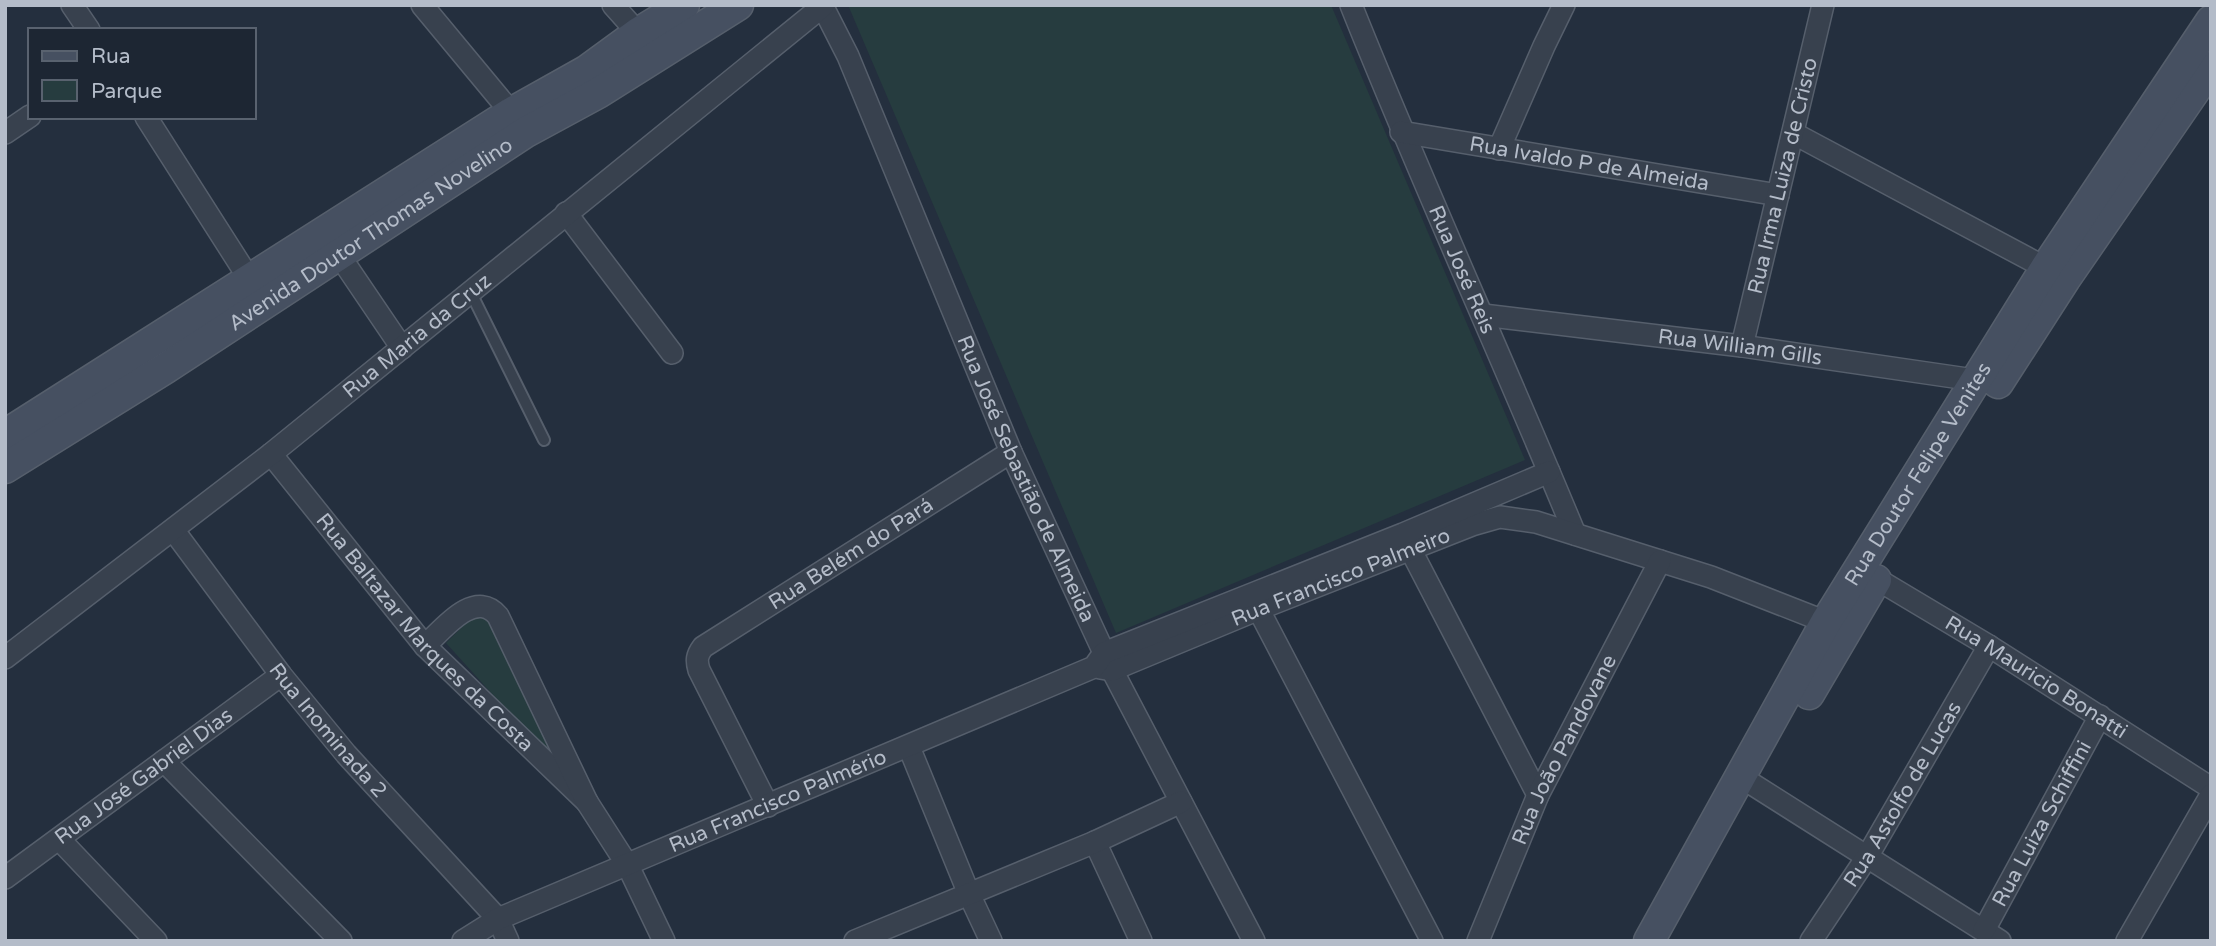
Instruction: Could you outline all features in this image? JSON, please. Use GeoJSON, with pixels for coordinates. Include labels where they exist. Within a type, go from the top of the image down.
{"type":"FeatureCollection","features":[{"type":"Feature","properties":{"kind":"street"},"geometry":{"type":"LineString","coordinates":[[72,5],[88,28]]}},
{"type":"Feature","properties":{"kind":"street"},"geometry":{"type":"LineString","coordinates":[[422,5],[519,122]]}},
{"type":"Feature","properties":{"kind":"street"},"geometry":{"type":"LineString","coordinates":[[613,5],[638,33]]}},
{"type":"Feature","properties":{"kind":"street","name":"Avenida Doutor Thomas Novelino"},"geometry":{"type":"LineString","coordinates":[[5,468],[166,368],[339,255],[638,33],[684,5]]}},
{"type":"Feature","properties":{"kind":"street","name":"Avenida Doutor Thomas Novelino"},"geometry":{"type":"LineString","coordinates":[[5,435],[250,280],[519,122],[598,93],[738,5]]}},
{"type":"Feature","properties":{"kind":"street","name":"Rua José Reis"},"geometry":{"type":"LineString","coordinates":[[1351,5],[1401,132],[1483,315],[1575,534]]}},
{"type":"Feature","properties":{"kind":"street"},"geometry":{"type":"LineString","coordinates":[[1499,149],[1564,5]]}},
{"type":"Feature","properties":{"kind":"street","name":"Rua Irma Luiza de Cristo"},"geometry":{"type":"LineString","coordinates":[[1742,346],[1823,5]]}},
{"type":"Feature","properties":{"kind":"street","name":"Rua Maria da Cruz"},"geometry":{"type":"LineString","coordinates":[[5,658],[271,454],[822,6]]}},
{"type":"Feature","properties":{"kind":"street","name":"Rua José Sebastião de Almeida"},"geometry":{"type":"LineString","coordinates":[[822,6],[853,69],[1103,664],[1181,802],[1254,941]]}},
{"type":"Feature","properties":{"kind":"street","name":"Rua Doutor Felipe Venites"},"geometry":{"type":"LineString","coordinates":[[1649,941],[1748,782],[1869,574],[2211,21]]}},
{"type":"Feature","properties":{"kind":"street","name":"Rua Doutor Felipe Venites"},"geometry":{"type":"LineString","coordinates":[[2056,273],[2211,67]]}},
{"type":"Feature","properties":{"kind":"street"},"geometry":{"type":"LineString","coordinates":[[5,132],[28,117]]}},
{"type":"Feature","properties":{"kind":"street"},"geometry":{"type":"LineString","coordinates":[[147,119],[250,280]]}},
{"type":"Feature","properties":{"kind":"street","name":"Rua Ivaldo P de Almeida"},"geometry":{"type":"LineString","coordinates":[[1401,132],[1778,195]]}},
{"type":"Feature","properties":{"kind":"street"},"geometry":{"type":"LineString","coordinates":[[1793,134],[2056,273]]}},
{"type":"Feature","properties":{"kind":"street"},"geometry":{"type":"LineString","coordinates":[[566,213],[672,353]]}},
{"type":"Feature","properties":{"kind":"street"},"geometry":{"type":"LineString","coordinates":[[339,255],[402,348]]}},
{"type":"Feature","properties":{"kind":"street","name":"Rua William Gills"},"geometry":{"type":"LineString","coordinates":[[1483,315],[1742,346],[1987,382]]}},
{"type":"Feature","properties":{"kind":"street","name":"Rua Belém do Pará"},"geometry":{"type":"LineString","coordinates":[[768,806],[696,660],[703,648],[1012,452]]}},
{"type":"Feature","properties":{"kind":"street","name":"Rua Baltazar Marques da Costa"},"geometry":{"type":"LineString","coordinates":[[271,454],[425,646],[587,802]]}},
{"type":"Feature","properties":{"kind":"street","name":"Rua Francisco Palmeiro"},"geometry":{"type":"LineString","coordinates":[[1103,664],[1406,542],[1493,495],[1549,472]]}},
{"type":"Feature","properties":{"kind":"street"},"geometry":{"type":"LineString","coordinates":[[1493,495],[1500,517]]}},
{"type":"Feature","properties":{"kind":"street","name":"Rua Francisco Palmeiro"},"geometry":{"type":"LineString","coordinates":[[1406,542],[1500,517],[1536,522],[1722,580],[1826,622]]}},
{"type":"Feature","properties":{"kind":"street","name":"Rua Inominada 2"},"geometry":{"type":"LineString","coordinates":[[173,531],[281,675],[346,754],[498,919],[508,941]]}},
{"type":"Feature","properties":{"kind":"street"},"geometry":{"type":"LineString","coordinates":[[1406,542],[1538,795]]}},
{"type":"Feature","properties":{"kind":"street","name":"Rua João Pandovane"},"geometry":{"type":"LineString","coordinates":[[1478,941],[1538,795],[1660,561]]}},
{"type":"Feature","properties":{"kind":"street","name":"Rua Doutor Felipe Venites"},"geometry":{"type":"LineString","coordinates":[[1672,941],[1826,622],[1869,574]]}},
{"type":"Feature","properties":{"kind":"street","name":"Rua Mauricio Bonatti"},"geometry":{"type":"LineString","coordinates":[[1869,574],[1989,646],[2211,788]]}},
{"type":"Feature","properties":{"kind":"street"},"geometry":{"type":"LineString","coordinates":[[1255,602],[1432,941]]}},
{"type":"Feature","properties":{"kind":"street"},"geometry":{"type":"LineString","coordinates":[[425,646],[465,610],[477,605],[493,609],[587,802],[628,866],[664,941]]}},
{"type":"Feature","properties":{"kind":"street","name":"Rua Astolfo de Lucas"},"geometry":{"type":"LineString","coordinates":[[1811,941],[1867,857],[1989,646]]}},
{"type":"Feature","properties":{"kind":"street","name":"Rua Francisco Palmério"},"geometry":{"type":"LineString","coordinates":[[463,941],[498,919],[1103,664]]}},
{"type":"Feature","properties":{"kind":"street","name":"Rua José Gabriel Dias"},"geometry":{"type":"LineString","coordinates":[[5,878],[281,675]]}},
{"type":"Feature","properties":{"kind":"street","name":"Rua Luiza Schiffini"},"geometry":{"type":"LineString","coordinates":[[1992,936],[2100,716]]}},
{"type":"Feature","properties":{"kind":"street"},"geometry":{"type":"LineString","coordinates":[[909,747],[991,941]]}},
{"type":"Feature","properties":{"kind":"street"},"geometry":{"type":"LineString","coordinates":[[164,761],[341,941]]}},
{"type":"Feature","properties":{"kind":"street"},"geometry":{"type":"LineString","coordinates":[[1748,782],[1992,936]]}},
{"type":"Feature","properties":{"kind":"street"},"geometry":{"type":"LineString","coordinates":[[2127,941],[2211,794]]}},
{"type":"Feature","properties":{"kind":"street"},"geometry":{"type":"LineString","coordinates":[[855,941],[1095,842],[1181,802]]}},
{"type":"Feature","properties":{"kind":"street"},"geometry":{"type":"LineString","coordinates":[[59,839],[156,941]]}},
{"type":"Feature","properties":{"kind":"street"},"geometry":{"type":"LineString","coordinates":[[1095,842],[1141,941]]}},
{"type":"Feature","properties":{"kind":"lane"},"geometry":{"type":"LineString","coordinates":[[471,293],[544,440]]}},
{"type":"Feature","properties":{"kind":"green space"},"geometry":{"type":"Polygon","coordinates":[[[848,5],[1331,5],[1525,460],[1116,633],[848,5]]]}},
{"type":"Feature","properties":{"kind":"green space"},"geometry":{"type":"Polygon","coordinates":[[[473,616],[490,618],[559,768],[446,643],[473,616]]]}}]}
